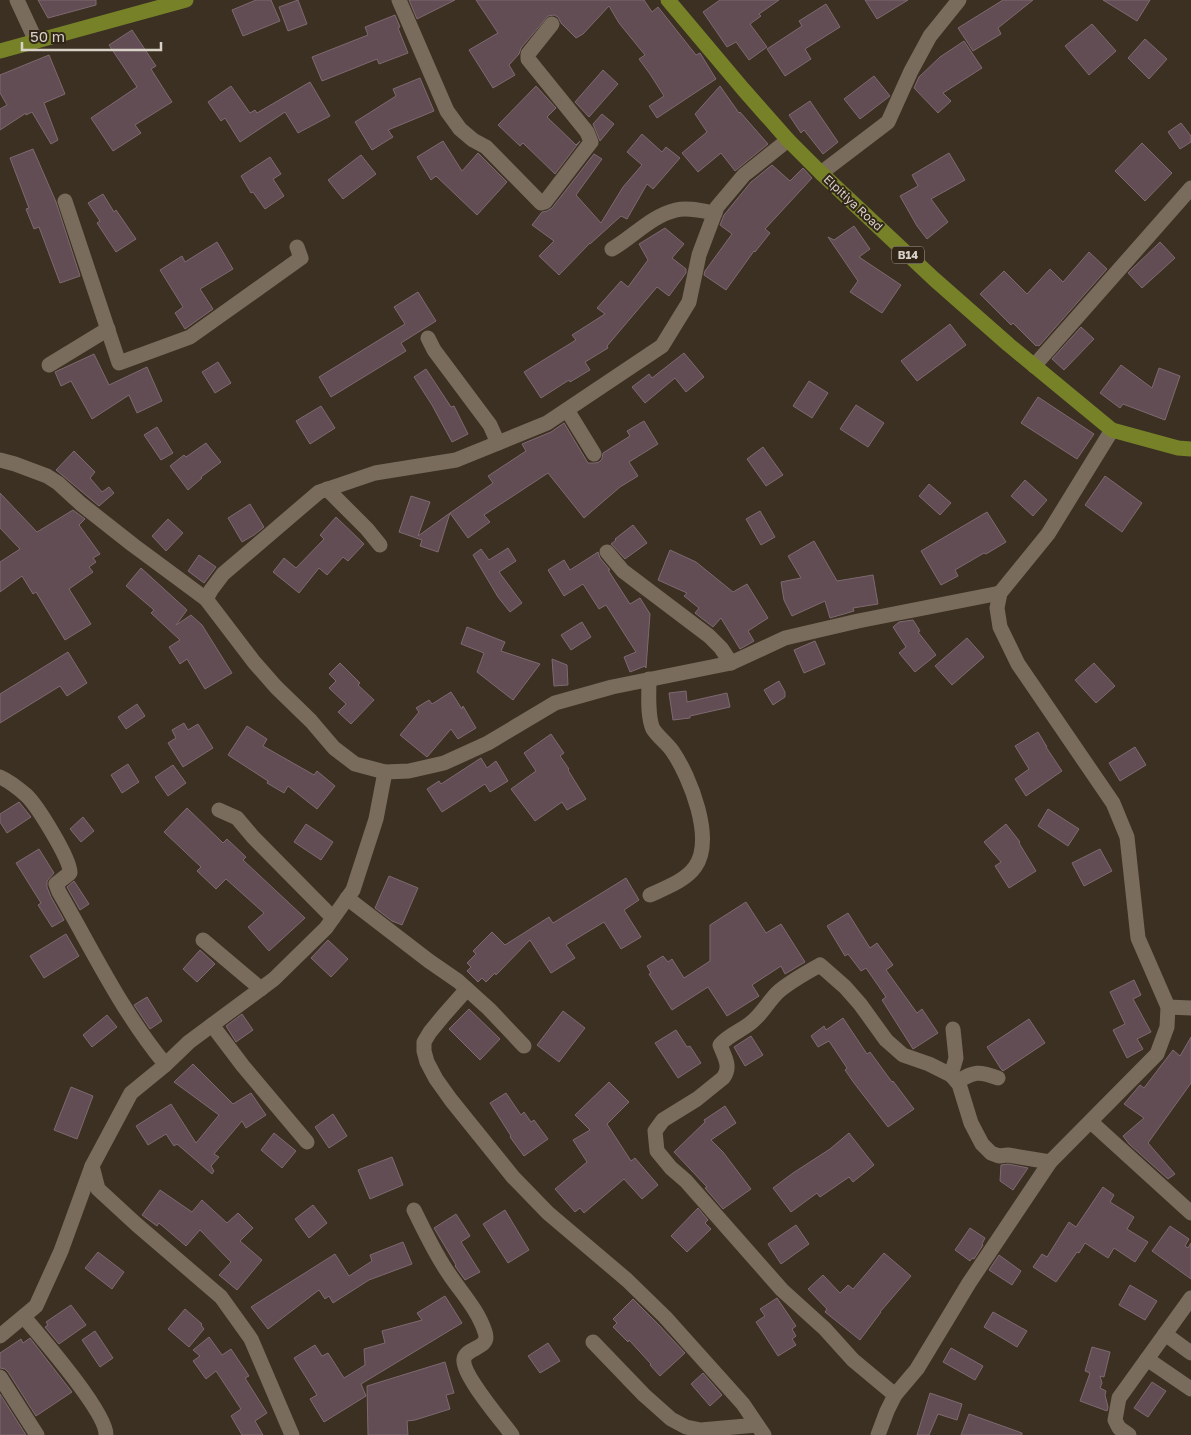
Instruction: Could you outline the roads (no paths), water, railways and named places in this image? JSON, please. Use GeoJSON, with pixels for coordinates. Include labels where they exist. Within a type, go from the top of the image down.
{"type":"FeatureCollection","features":[{"type":"Feature","properties":{"kind":"main road"},"geometry":{"type":"LineString","coordinates":[[0,51],[186,0]]}},
{"type":"Feature","properties":{"kind":"main road","name":"Elpitiya Road"},"geometry":{"type":"LineString","coordinates":[[668,0],[742,89],[788,140],[934,279],[1034,366],[1112,430],[1178,448],[1191,449]]}},
{"type":"Feature","properties":{"kind":"street"},"geometry":{"type":"LineString","coordinates":[[17,0],[36,41]]}},
{"type":"Feature","properties":{"kind":"street"},"geometry":{"type":"LineString","coordinates":[[399,0],[447,112],[460,129],[472,140],[486,146],[541,203],[546,202],[591,142],[586,132],[528,59],[528,54],[552,24]]}},
{"type":"Feature","properties":{"kind":"street"},"geometry":{"type":"LineString","coordinates":[[821,173],[888,122],[911,71],[930,36],[960,0]]}},
{"type":"Feature","properties":{"kind":"street"},"geometry":{"type":"LineString","coordinates":[[206,599],[210,590],[223,574],[319,492],[375,473],[456,460],[498,443],[547,422],[662,346],[689,302],[698,255],[718,207],[744,174],[788,140]]}},
{"type":"Feature","properties":{"kind":"street"},"geometry":{"type":"LineString","coordinates":[[1034,366],[1191,188]]}},
{"type":"Feature","properties":{"kind":"street"},"geometry":{"type":"LineString","coordinates":[[65,201],[120,363],[190,337],[301,258],[297,247]]}},
{"type":"Feature","properties":{"kind":"street"},"geometry":{"type":"LineString","coordinates":[[612,249],[657,218],[677,210],[695,210],[715,214]]}},
{"type":"Feature","properties":{"kind":"street"},"geometry":{"type":"LineString","coordinates":[[49,365],[108,330]]}},
{"type":"Feature","properties":{"kind":"street"},"geometry":{"type":"LineString","coordinates":[[428,338],[434,350],[490,425],[498,443]]}},
{"type":"Feature","properties":{"kind":"street"},"geometry":{"type":"LineString","coordinates":[[567,410],[594,454]]}},
{"type":"Feature","properties":{"kind":"street"},"geometry":{"type":"LineString","coordinates":[[878,1435],[895,1395],[916,1369],[969,1283],[1050,1162],[1158,1054],[1167,1027],[1168,1007],[1138,938],[1127,837],[1113,803],[1018,664],[1000,628],[997,608],[1000,593],[1048,534],[1112,430]]}},
{"type":"Feature","properties":{"kind":"street"},"geometry":{"type":"LineString","coordinates":[[0,460],[47,476],[58,483],[81,504],[133,545],[206,599],[254,662],[334,748],[355,764],[385,772],[409,771],[444,764],[488,743],[555,703],[612,687],[731,663],[785,638],[858,621],[1000,593]]}},
{"type":"Feature","properties":{"kind":"street"},"geometry":{"type":"LineString","coordinates":[[327,490],[380,544]]}},
{"type":"Feature","properties":{"kind":"street"},"geometry":{"type":"LineString","coordinates":[[607,552],[623,571],[709,636],[721,648],[731,663]]}},
{"type":"Feature","properties":{"kind":"street"},"geometry":{"type":"LineString","coordinates":[[649,680],[650,720],[654,729],[673,751],[687,778],[697,804],[702,835],[701,857],[695,867],[687,875],[650,895]]}},
{"type":"Feature","properties":{"kind":"street"},"geometry":{"type":"LineString","coordinates":[[0,1336],[36,1306],[78,1207],[92,1166],[131,1093],[189,1042],[281,973],[326,928],[353,890],[376,819],[385,772]]}},
{"type":"Feature","properties":{"kind":"street"},"geometry":{"type":"LineString","coordinates":[[0,777],[27,796],[41,814],[59,845],[70,868],[70,873],[56,884],[59,892],[135,1024],[165,1064]]}},
{"type":"Feature","properties":{"kind":"street"},"geometry":{"type":"LineString","coordinates":[[219,810],[237,818],[253,838],[333,918]]}},
{"type":"Feature","properties":{"kind":"street"},"geometry":{"type":"LineString","coordinates":[[347,898],[467,990],[489,1009],[524,1046]]}},
{"type":"Feature","properties":{"kind":"street"},"geometry":{"type":"LineString","coordinates":[[203,940],[261,989]]}},
{"type":"Feature","properties":{"kind":"street"},"geometry":{"type":"LineString","coordinates":[[895,1395],[853,1360],[825,1329],[782,1290],[686,1181],[666,1162],[657,1150],[654,1131],[663,1120],[697,1099],[723,1078],[728,1064],[720,1045],[724,1040],[755,1019],[778,992],[820,965],[845,987],[886,1040],[903,1055],[929,1064],[954,1079],[972,1073],[983,1073],[998,1078]]}},
{"type":"Feature","properties":{"kind":"street"},"geometry":{"type":"LineString","coordinates":[[467,990],[444,1015],[424,1042],[427,1062],[436,1079],[513,1177],[548,1213],[627,1280],[665,1317],[743,1404],[760,1430]]}},
{"type":"Feature","properties":{"kind":"street"},"geometry":{"type":"LineString","coordinates":[[1168,1007],[1191,1008]]}},
{"type":"Feature","properties":{"kind":"street"},"geometry":{"type":"LineString","coordinates":[[212,1025],[243,1066],[307,1142]]}},
{"type":"Feature","properties":{"kind":"street"},"geometry":{"type":"LineString","coordinates":[[953,1030],[956,1058],[954,1079],[982,1144],[991,1153],[999,1156],[1008,1155],[1050,1162]]}},
{"type":"Feature","properties":{"kind":"street"},"geometry":{"type":"LineString","coordinates":[[1091,1122],[1191,1213]]}},
{"type":"Feature","properties":{"kind":"street"},"geometry":{"type":"LineString","coordinates":[[92,1166],[98,1189],[221,1297],[251,1339],[292,1435]]}},
{"type":"Feature","properties":{"kind":"street"},"geometry":{"type":"LineString","coordinates":[[414,1210],[428,1239],[479,1318],[486,1334],[485,1340],[480,1346],[465,1355],[464,1367],[474,1385],[512,1435]]}},
{"type":"Feature","properties":{"kind":"street"},"geometry":{"type":"LineString","coordinates":[[1129,1435],[1119,1428],[1115,1420],[1119,1398],[1191,1298]]}},
{"type":"Feature","properties":{"kind":"street"},"geometry":{"type":"LineString","coordinates":[[24,1317],[85,1393],[104,1425],[106,1435]]}},
{"type":"Feature","properties":{"kind":"street"},"geometry":{"type":"LineString","coordinates":[[1165,1334],[1191,1353]]}},
{"type":"Feature","properties":{"kind":"street"},"geometry":{"type":"LineString","coordinates":[[593,1342],[644,1395],[671,1419],[686,1427],[701,1430],[760,1430]]}},
{"type":"Feature","properties":{"kind":"street"},"geometry":{"type":"LineString","coordinates":[[1147,1359],[1191,1390]]}},
{"type":"Feature","properties":{"kind":"street"},"geometry":{"type":"LineString","coordinates":[[0,1377],[37,1435]]}}]}
